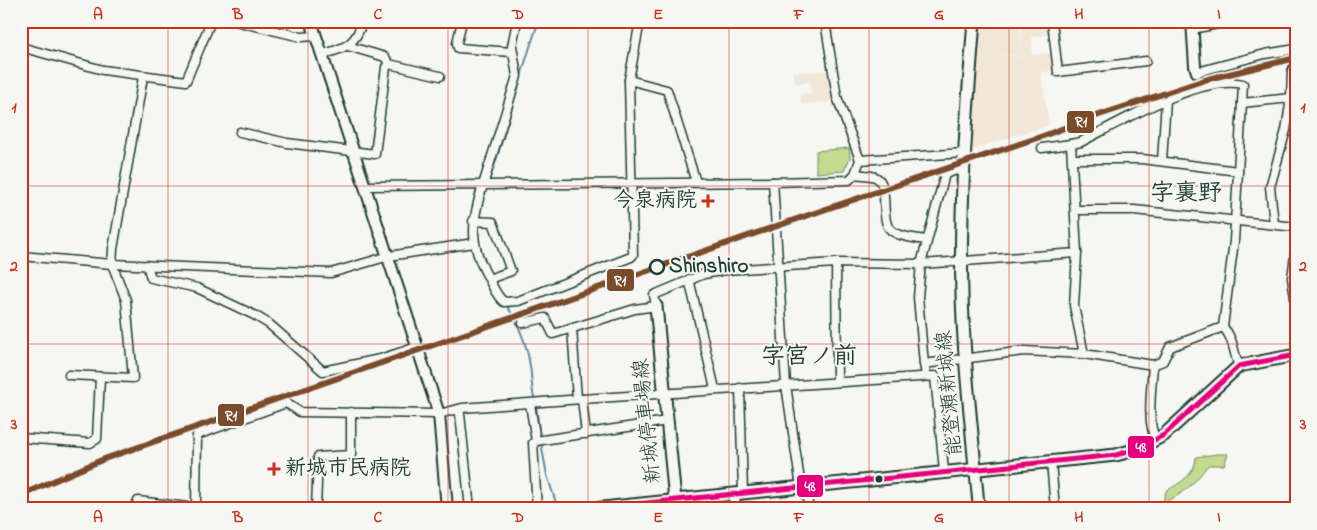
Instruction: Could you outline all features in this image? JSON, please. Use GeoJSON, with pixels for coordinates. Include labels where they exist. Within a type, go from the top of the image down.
{"type":"FeatureCollection","features":[{"type":"Feature","properties":{"kind":"main road","name":"能登瀬新城線"},"geometry":{"type":"LineString","coordinates":[[974,21],[963,168],[962,262],[966,358],[975,468],[1116,455],[1138,449],[1156,440],[1173,428],[1238,366]]}},
{"type":"Feature","properties":{"kind":"main road","name":"新城停車場線"},"geometry":{"type":"LineString","coordinates":[[656,306],[675,500],[975,468]]}},
{"type":"Feature","properties":{"kind":"main road"},"geometry":{"type":"LineString","coordinates":[[1238,366],[1296,355]]}},
{"type":"Feature","properties":{"kind":"street"},"geometry":{"type":"LineString","coordinates":[[21,47],[103,70],[186,81],[211,21]]}},
{"type":"Feature","properties":{"kind":"street"},"geometry":{"type":"LineString","coordinates":[[235,21],[301,37],[316,36]]}},
{"type":"Feature","properties":{"kind":"street"},"geometry":{"type":"LineString","coordinates":[[312,21],[439,414],[447,509]]}},
{"type":"Feature","properties":{"kind":"street"},"geometry":{"type":"LineString","coordinates":[[348,46],[359,31],[362,21]]}},
{"type":"Feature","properties":{"kind":"street"},"geometry":{"type":"LineString","coordinates":[[462,21],[457,43],[458,48],[512,52]]}},
{"type":"Feature","properties":{"kind":"street"},"geometry":{"type":"LineString","coordinates":[[517,21],[512,38],[512,52],[517,76],[476,222],[474,243],[481,267],[506,303],[556,287],[633,255],[629,80],[640,21]]}},
{"type":"Feature","properties":{"kind":"street"},"geometry":{"type":"LineString","coordinates":[[366,186],[849,180],[855,174],[860,160],[837,97],[825,21]]}},
{"type":"Feature","properties":{"kind":"street"},"geometry":{"type":"LineString","coordinates":[[1052,21],[1058,72],[1146,61]]}},
{"type":"Feature","properties":{"kind":"street"},"geometry":{"type":"LineString","coordinates":[[1234,21],[1192,25],[1194,66],[1197,72],[1296,48]]}},
{"type":"Feature","properties":{"kind":"street"},"geometry":{"type":"LineString","coordinates":[[323,54],[348,46],[386,57],[389,64]]}},
{"type":"Feature","properties":{"kind":"street"},"geometry":{"type":"LineString","coordinates":[[389,64],[440,76]]}},
{"type":"Feature","properties":{"kind":"street"},"geometry":{"type":"LineString","coordinates":[[240,132],[287,143],[375,154],[386,67],[389,64]]}},
{"type":"Feature","properties":{"kind":"street"},"geometry":{"type":"LineString","coordinates":[[1274,224],[1270,187],[1293,98],[1292,70],[1296,66]]}},
{"type":"Feature","properties":{"kind":"street"},"geometry":{"type":"LineString","coordinates":[[70,375],[133,378],[126,300],[112,264],[143,76]]}},
{"type":"Feature","properties":{"kind":"street"},"geometry":{"type":"LineString","coordinates":[[629,80],[667,90],[696,182]]}},
{"type":"Feature","properties":{"kind":"street"},"geometry":{"type":"LineString","coordinates":[[1042,148],[1081,142],[1166,100],[1221,82],[1243,84],[1235,220],[1223,327],[1233,340],[1234,354],[1238,366]]}},
{"type":"Feature","properties":{"kind":"street"},"geometry":{"type":"LineString","coordinates":[[1242,103],[1293,98]]}},
{"type":"Feature","properties":{"kind":"street"},"geometry":{"type":"LineString","coordinates":[[1162,162],[1166,100]]}},
{"type":"Feature","properties":{"kind":"street"},"geometry":{"type":"LineString","coordinates":[[1071,144],[1074,159],[1077,253],[1074,306],[1084,354]]}},
{"type":"Feature","properties":{"kind":"street"},"geometry":{"type":"LineString","coordinates":[[860,160],[964,153]]}},
{"type":"Feature","properties":{"kind":"street"},"geometry":{"type":"LineString","coordinates":[[1074,159],[1142,158],[1238,171]]}},
{"type":"Feature","properties":{"kind":"street"},"geometry":{"type":"LineString","coordinates":[[926,375],[918,297],[925,240],[945,174],[963,168]]}},
{"type":"Feature","properties":{"kind":"street"},"geometry":{"type":"LineString","coordinates":[[855,174],[875,177],[880,180],[884,196],[886,223],[889,228],[896,233],[925,240]]}},
{"type":"Feature","properties":{"kind":"street"},"geometry":{"type":"LineString","coordinates":[[773,182],[786,385],[800,481],[805,486],[809,509]]}},
{"type":"Feature","properties":{"kind":"street"},"geometry":{"type":"LineString","coordinates":[[1075,210],[1134,210],[1296,227]]}},
{"type":"Feature","properties":{"kind":"street"},"geometry":{"type":"LineString","coordinates":[[476,222],[493,222],[511,271],[491,279]]}},
{"type":"Feature","properties":{"kind":"street"},"geometry":{"type":"LineString","coordinates":[[21,256],[112,264],[331,273],[389,256],[474,243]]}},
{"type":"Feature","properties":{"kind":"street"},"geometry":{"type":"LineString","coordinates":[[1296,248],[1294,288],[1296,305]]}},
{"type":"Feature","properties":{"kind":"street"},"geometry":{"type":"LineString","coordinates":[[523,323],[545,318],[553,334],[635,309],[656,306],[654,294],[690,279],[726,270],[778,265],[836,263],[921,264],[1077,253]]}},
{"type":"Feature","properties":{"kind":"street"},"geometry":{"type":"LineString","coordinates":[[836,263],[837,382]]}},
{"type":"Feature","properties":{"kind":"street"},"geometry":{"type":"LineString","coordinates":[[147,265],[151,278],[197,288],[269,324],[323,371],[380,359],[417,347]]}},
{"type":"Feature","properties":{"kind":"street"},"geometry":{"type":"LineString","coordinates":[[690,279],[714,389]]}},
{"type":"Feature","properties":{"kind":"street"},"geometry":{"type":"LineString","coordinates":[[924,364],[1024,351],[1084,354],[1153,365],[1164,360],[1170,347],[1223,327]]}},
{"type":"Feature","properties":{"kind":"street"},"geometry":{"type":"LineString","coordinates":[[572,328],[579,399],[586,434]]}},
{"type":"Feature","properties":{"kind":"street"},"geometry":{"type":"LineString","coordinates":[[1153,365],[1151,407],[1153,434],[1156,440]]}},
{"type":"Feature","properties":{"kind":"street"},"geometry":{"type":"LineString","coordinates":[[133,509],[138,501],[196,508],[197,435],[286,403],[300,412],[439,414],[458,411],[462,408],[926,375],[935,376],[944,471]]}},
{"type":"Feature","properties":{"kind":"street"},"geometry":{"type":"LineString","coordinates":[[21,438],[90,443],[97,439],[100,377]]}},
{"type":"Feature","properties":{"kind":"street"},"geometry":{"type":"LineString","coordinates":[[736,509],[738,494],[740,388]]}},
{"type":"Feature","properties":{"kind":"street"},"geometry":{"type":"LineString","coordinates":[[534,403],[539,440]]}},
{"type":"Feature","properties":{"kind":"street"},"geometry":{"type":"LineString","coordinates":[[458,411],[460,414],[470,509]]}},
{"type":"Feature","properties":{"kind":"street"},"geometry":{"type":"LineString","coordinates":[[316,509],[318,456],[352,455],[351,412]]}},
{"type":"Feature","properties":{"kind":"street"},"geometry":{"type":"LineString","coordinates":[[537,509],[533,443],[539,440],[667,421]]}},
{"type":"Feature","properties":{"kind":"street"},"geometry":{"type":"LineString","coordinates":[[1051,461],[1055,509]]}},
{"type":"Feature","properties":{"kind":"street"},"geometry":{"type":"LineString","coordinates":[[975,468],[979,509]]}},
{"type":"Feature","properties":{"kind":"street"},"geometry":{"type":"LineString","coordinates":[[588,509],[675,500]]}},
{"type":"Feature","properties":{"kind":"shaded area"},"geometry":{"type":"Polygon","coordinates":[[[979,21],[1022,21],[1019,56],[997,54],[1019,57],[1023,21],[1048,21],[1049,34],[1032,37],[1032,55],[1052,53],[1054,70],[1041,73],[1049,125],[971,150],[979,21]]]}},
{"type":"Feature","properties":{"kind":"shaded area"},"geometry":{"type":"Polygon","coordinates":[[[830,71],[835,101],[802,104],[800,94],[811,93],[810,81],[795,84],[793,72],[830,71]]]}},
{"type":"Feature","properties":{"kind":"green space"},"geometry":{"type":"Polygon","coordinates":[[[849,148],[850,158],[844,171],[816,173],[816,151],[849,148]]]}},
{"type":"Feature","properties":{"kind":"green space"},"geometry":{"type":"Polygon","coordinates":[[[1228,454],[1224,465],[1208,465],[1183,492],[1163,502],[1166,491],[1190,474],[1196,457],[1228,454]]]}},
{"type":"Feature","properties":{"kind":"waterway"},"geometry":{"type":"LineString","coordinates":[[488,183],[539,21]]}},
{"type":"Feature","properties":{"kind":"waterway"},"geometry":{"type":"LineString","coordinates":[[506,304],[518,326],[527,350],[535,401]]}},
{"type":"Feature","properties":{"kind":"waterway"},"geometry":{"type":"LineString","coordinates":[[536,406],[540,438]]}},
{"type":"Feature","properties":{"kind":"waterway"},"geometry":{"type":"LineString","coordinates":[[541,443],[547,475],[558,509]]}},
{"type":"Feature","properties":{"kind":"transit line","name":"R1"},"geometry":{"type":"LineString","coordinates":[[21,495],[104,459],[829,208],[1043,136],[1090,118],[1208,79],[1296,58]]}},
{"type":"Feature","properties":{"kind":"transit line","name":"48"},"geometry":{"type":"LineString","coordinates":[[588,509],[1116,455],[1137,449],[1164,435],[1239,366],[1296,355]]}},
{"type":"Feature","properties":{"kind":"place","name":"今泉病院"},"geometry":{"type":"Point","coordinates":[708,201]}},
{"type":"Feature","properties":{"kind":"place","name":"Shinshiro"},"geometry":{"type":"Point","coordinates":[657,267]}},
{"type":"Feature","properties":{"kind":"place","name":"新城市民病院"},"geometry":{"type":"Point","coordinates":[274,469]}},
{"type":"Feature","properties":{"kind":"district","name":"字裏野"},"geometry":{"type":"Point","coordinates":[1186,194]}},
{"type":"Feature","properties":{"kind":"district","name":"字宮ノ前"},"geometry":{"type":"Point","coordinates":[809,357]}}]}
